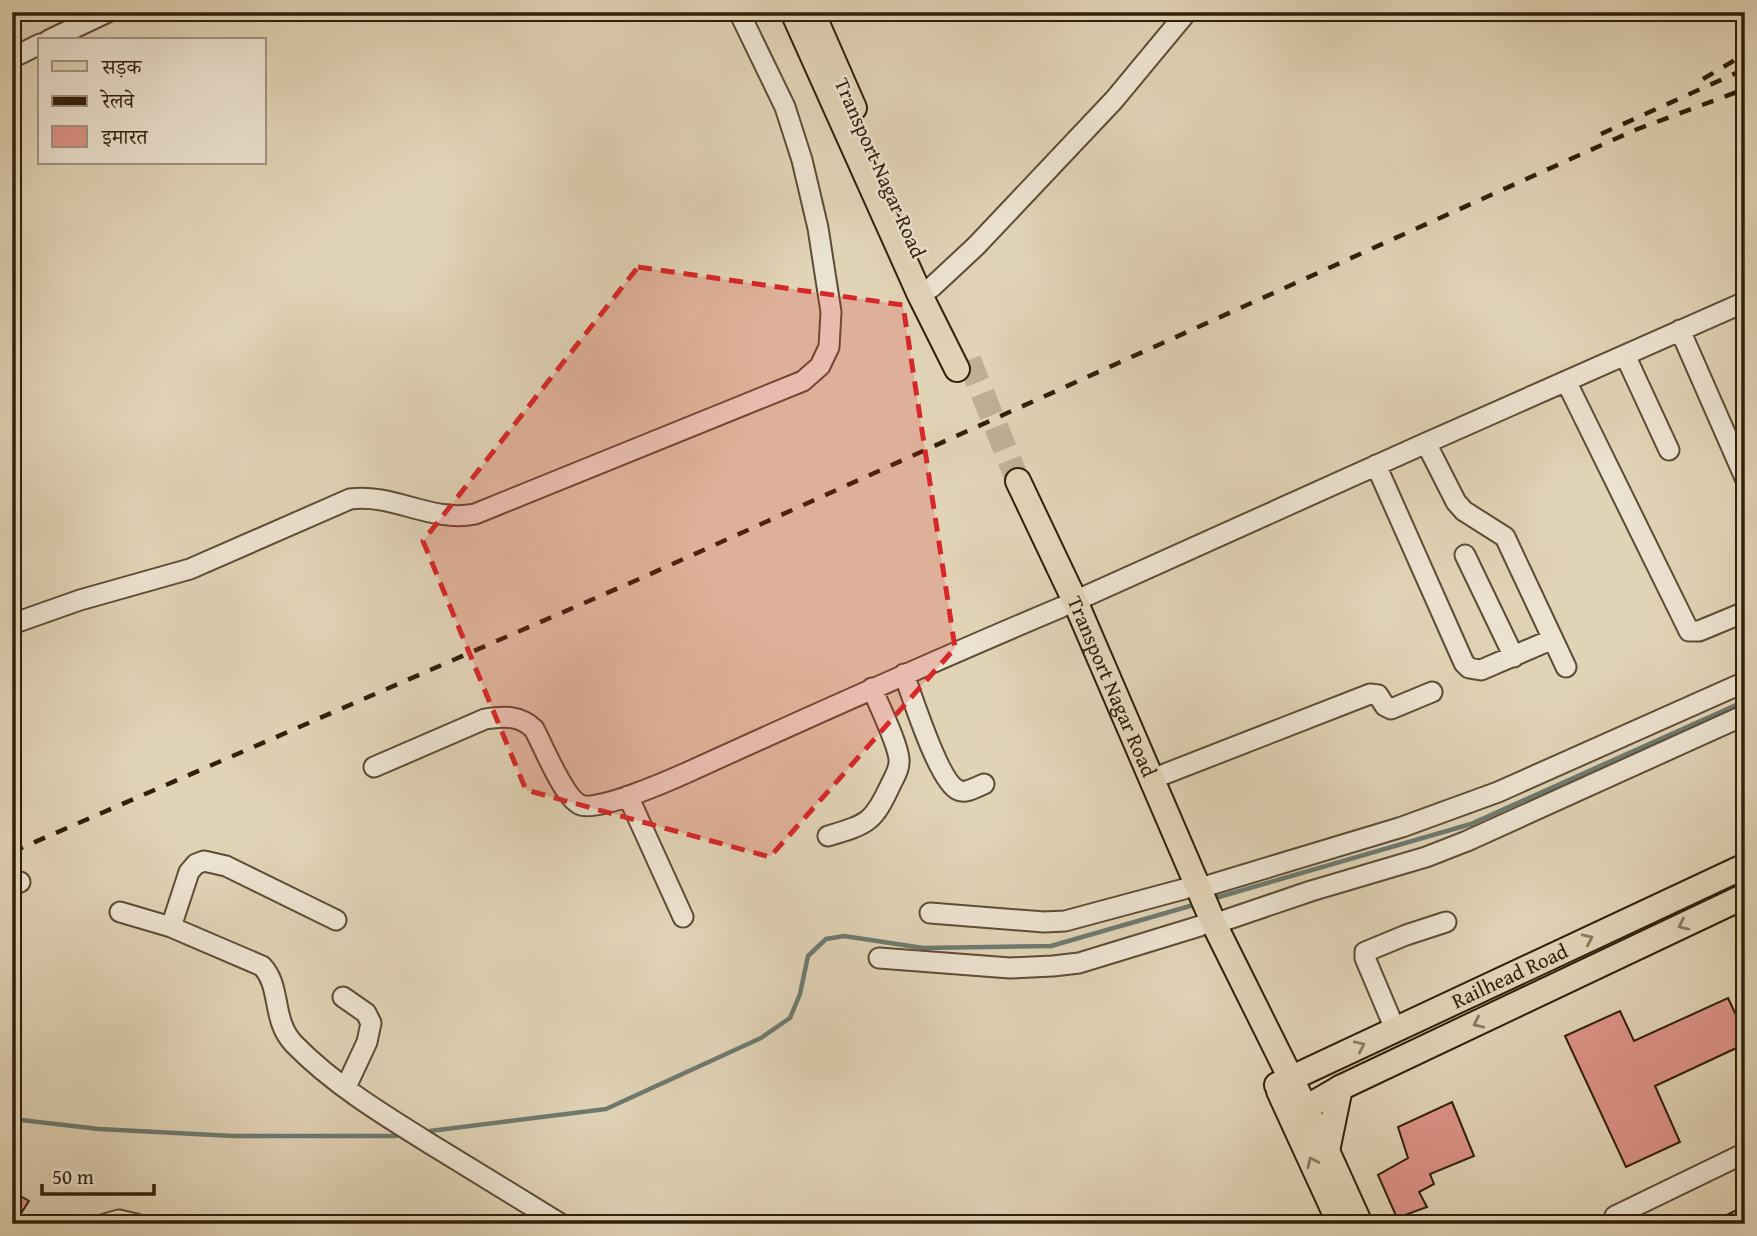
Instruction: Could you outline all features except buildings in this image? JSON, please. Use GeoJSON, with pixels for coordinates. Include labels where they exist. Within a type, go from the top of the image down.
{"type":"FeatureCollection","features":[{"type":"Feature","properties":{"kind":"main road","name":"Transport Nagar Road"},"geometry":{"type":"LineString","coordinates":[[793,12],[963,365]]}},
{"type":"Feature","properties":{"kind":"main road","name":"Transport Nagar Road"},"geometry":{"type":"LineString","coordinates":[[812,12],[926,291]]}},
{"type":"Feature","properties":{"kind":"main road","name":"Transport Nagar Road"},"geometry":{"type":"LineString","coordinates":[[1013,483],[1152,779],[1193,892]]}},
{"type":"Feature","properties":{"kind":"main road"},"geometry":{"type":"LineString","coordinates":[[1068,604],[1206,922],[1298,1112],[1340,1224]]}},
{"type":"Feature","properties":{"kind":"main road","name":"Railhead Road"},"geometry":{"type":"LineString","coordinates":[[1283,1082],[1745,866]]}},
{"type":"Feature","properties":{"kind":"main road","name":"Railhead Road"},"geometry":{"type":"LineString","coordinates":[[1298,1112],[1340,1088],[1745,896]]}},
{"type":"Feature","properties":{"kind":"main road"},"geometry":{"type":"LineString","coordinates":[[1206,922],[1277,1051],[1283,1082]]}},
{"type":"Feature","properties":{"kind":"main road"},"geometry":{"type":"LineString","coordinates":[[1277,1051],[1324,1063]]}},
{"type":"Feature","properties":{"kind":"main road"},"geometry":{"type":"LineString","coordinates":[[1327,1151],[1340,1088]]}},
{"type":"Feature","properties":{"kind":"main road"},"geometry":{"type":"LineString","coordinates":[[1298,1112],[1327,1151],[1360,1224]]}},
{"type":"Feature","properties":{"kind":"street"},"geometry":{"type":"LineString","coordinates":[[53,38],[107,12]]}},
{"type":"Feature","properties":{"kind":"street"},"geometry":{"type":"LineString","coordinates":[[12,624],[80,600],[190,569],[349,499],[381,499],[446,516],[475,514],[803,381],[820,366],[829,347],[831,312],[818,229],[802,160],[785,107],[739,12]]}},
{"type":"Feature","properties":{"kind":"street"},"geometry":{"type":"LineString","coordinates":[[926,291],[976,246],[1114,100],[1187,12]]}},
{"type":"Feature","properties":{"kind":"street"},"geometry":{"type":"LineString","coordinates":[[12,58],[38,45]]}},
{"type":"Feature","properties":{"kind":"street"},"geometry":{"type":"LineString","coordinates":[[374,767],[459,729],[485,719],[503,716],[518,718],[534,729],[567,792],[581,806],[599,805],[628,796],[1068,604],[1745,302]]}},
{"type":"Feature","properties":{"kind":"street"},"geometry":{"type":"LineString","coordinates":[[1680,330],[1745,478]]}},
{"type":"Feature","properties":{"kind":"street"},"geometry":{"type":"LineString","coordinates":[[1626,355],[1669,450]]}},
{"type":"Feature","properties":{"kind":"street"},"geometry":{"type":"LineString","coordinates":[[1566,381],[1689,631],[1699,631],[1745,612]]}},
{"type":"Feature","properties":{"kind":"street"},"geometry":{"type":"LineString","coordinates":[[1426,443],[1456,502],[1464,511],[1504,537],[1566,667]]}},
{"type":"Feature","properties":{"kind":"street"},"geometry":{"type":"LineString","coordinates":[[1376,465],[1464,663],[1469,668],[1480,670],[1553,639]]}},
{"type":"Feature","properties":{"kind":"street"},"geometry":{"type":"LineString","coordinates":[[1465,555],[1514,657]]}},
{"type":"Feature","properties":{"kind":"street"},"geometry":{"type":"LineString","coordinates":[[904,674],[937,763],[948,780],[956,790],[962,791],[984,784]]}},
{"type":"Feature","properties":{"kind":"street"},"geometry":{"type":"LineString","coordinates":[[930,914],[1065,921],[1193,892],[1402,827],[1498,792],[1745,682]]}},
{"type":"Feature","properties":{"kind":"street"},"geometry":{"type":"LineString","coordinates":[[828,836],[866,823],[873,817],[880,808],[898,768],[899,754],[872,688]]}},
{"type":"Feature","properties":{"kind":"street"},"geometry":{"type":"LineString","coordinates":[[1152,779],[1370,694],[1376,693],[1385,706],[1391,709],[1432,692]]}},
{"type":"Feature","properties":{"kind":"street"},"geometry":{"type":"LineString","coordinates":[[879,958],[1010,968],[1079,963],[1206,922],[1426,857],[1745,715]]}},
{"type":"Feature","properties":{"kind":"street"},"geometry":{"type":"LineString","coordinates":[[628,796],[683,917]]}},
{"type":"Feature","properties":{"kind":"street"},"geometry":{"type":"LineString","coordinates":[[171,927],[189,872],[196,864],[204,861],[226,866],[336,920]]}},
{"type":"Feature","properties":{"kind":"street"},"geometry":{"type":"LineString","coordinates":[[120,912],[171,927],[262,966],[272,982],[280,1023],[286,1034],[310,1059],[373,1109],[561,1224]]}},
{"type":"Feature","properties":{"kind":"street"},"geometry":{"type":"LineString","coordinates":[[1395,1029],[1364,958],[1365,952],[1446,922]]}},
{"type":"Feature","properties":{"kind":"street"},"geometry":{"type":"LineString","coordinates":[[343,997],[366,1013],[371,1023],[367,1042],[346,1087]]}},
{"type":"Feature","properties":{"kind":"street"},"geometry":{"type":"LineString","coordinates":[[1611,1221],[1745,1153]]}},
{"type":"Feature","properties":{"kind":"street"},"geometry":{"type":"LineString","coordinates":[[105,1224],[119,1220],[136,1224]]}},
{"type":"Feature","properties":{"kind":"highlighted area"},"geometry":{"type":"Polygon","coordinates":[[[638,267],[903,305],[955,648],[770,857],[526,790],[423,541],[638,267]]]}},
{"type":"Feature","properties":{"kind":"waterway"},"geometry":{"type":"LineString","coordinates":[[1212,899],[1471,824],[1745,701]]}},
{"type":"Feature","properties":{"kind":"waterway"},"geometry":{"type":"LineString","coordinates":[[430,1131],[606,1109],[761,1038],[790,1018],[800,994],[808,956],[826,939],[844,936],[923,948],[1051,946],[1197,904]]}},
{"type":"Feature","properties":{"kind":"waterway"},"geometry":{"type":"LineString","coordinates":[[12,1119],[99,1129],[233,1136],[396,1136]]}},
{"type":"Feature","properties":{"kind":"tunnel"},"geometry":{"type":"LineString","coordinates":[[969,360],[1018,481]]}},
{"type":"Feature","properties":{"kind":"railway"},"geometry":{"type":"LineString","coordinates":[[1703,79],[1745,54]]}},
{"type":"Feature","properties":{"kind":"railway"},"geometry":{"type":"LineString","coordinates":[[1601,134],[1745,69]]}},
{"type":"Feature","properties":{"kind":"railway"},"geometry":{"type":"LineString","coordinates":[[12,852],[637,580],[1635,130],[1745,89]]}}]}
